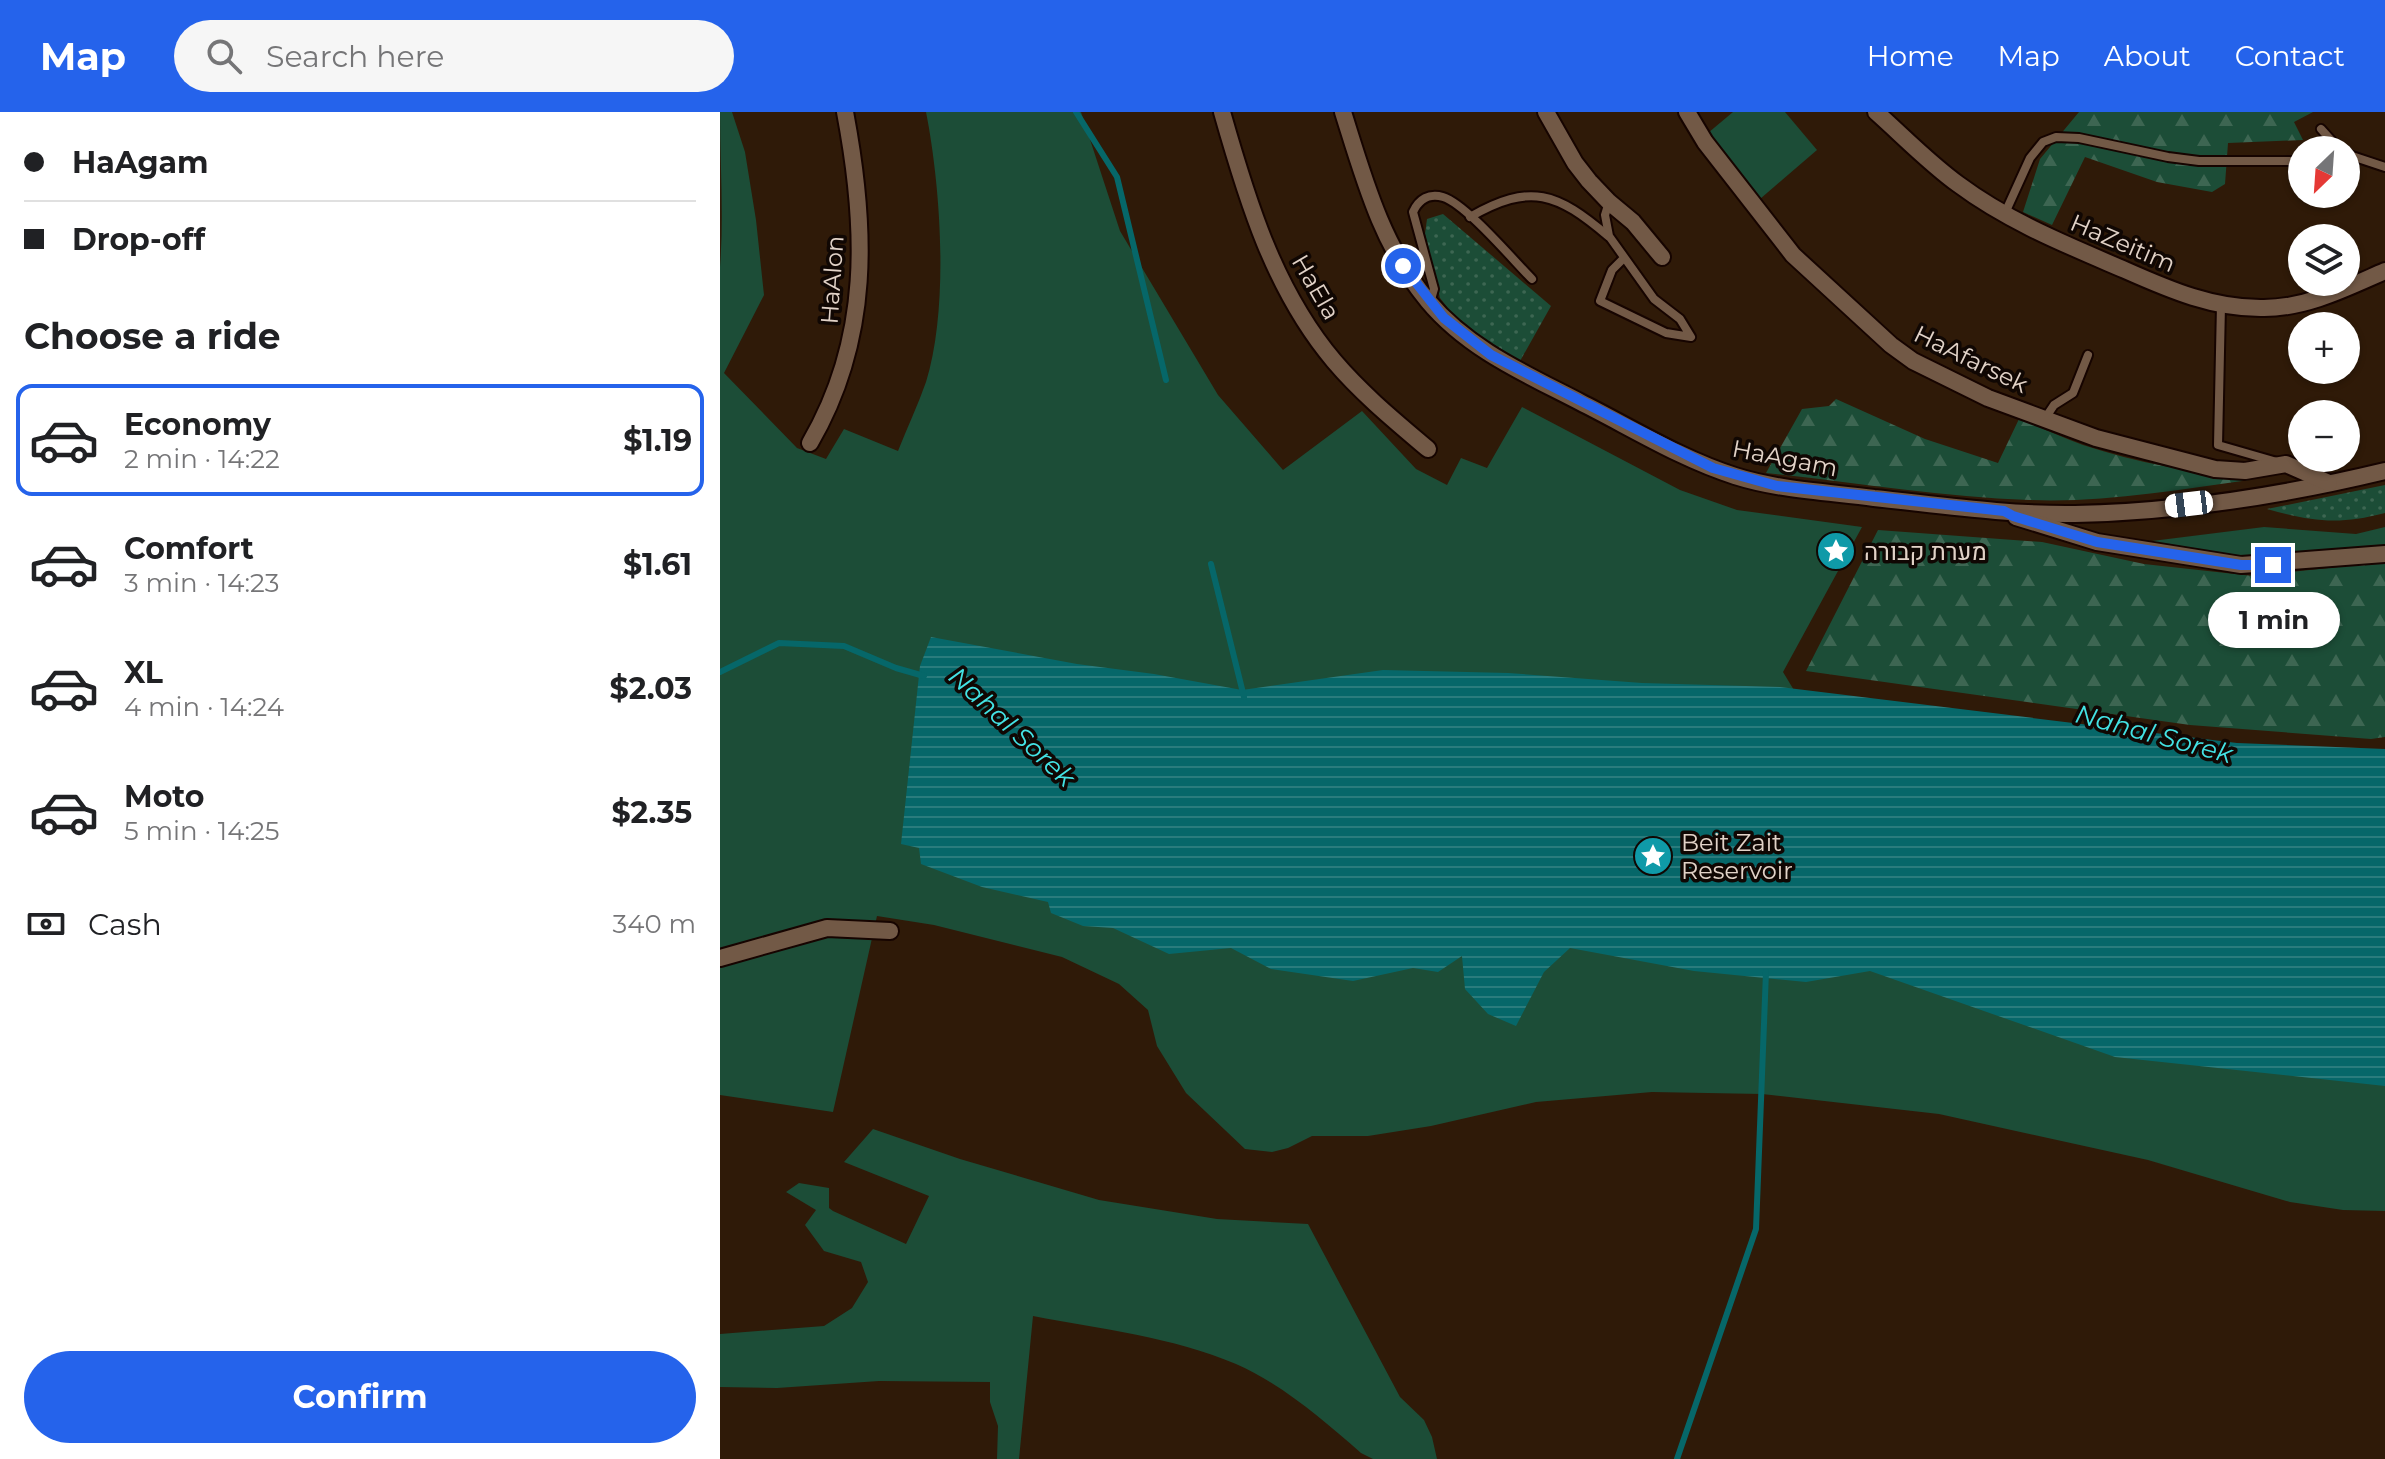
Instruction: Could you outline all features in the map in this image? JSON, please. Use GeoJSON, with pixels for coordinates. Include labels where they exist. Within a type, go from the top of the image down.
{"type":"FeatureCollection","features":[{"type":"Feature","properties":{"kind":"street","name":"HaAlon"},"geometry":{"type":"LineString","coordinates":[[810,443],[830,409],[845,368],[855,322],[860,272],[860,218],[855,162],[845,112]]}},
{"type":"Feature","properties":{"kind":"street","name":"HaEla"},"geometry":{"type":"LineString","coordinates":[[1222,112],[1262,237],[1299,312],[1352,381],[1428,449]]}},
{"type":"Feature","properties":{"kind":"street","name":"HaAgam"},"geometry":{"type":"LineString","coordinates":[[1343,112],[1380,222],[1403,266],[1430,303],[1459,332],[1491,355],[1665,446],[1725,473],[1777,486],[2004,511],[2074,514],[2228,499],[2385,471]]}},
{"type":"Feature","properties":{"kind":"street"},"geometry":{"type":"LineString","coordinates":[[1546,112],[1575,163],[1609,202],[1633,222],[1662,257]]}},
{"type":"Feature","properties":{"kind":"street","name":"HaAfarsek"},"geometry":{"type":"LineString","coordinates":[[1687,112],[1713,152],[1793,255],[1891,345],[1937,374],[2044,420],[2096,438],[2215,469],[2245,471],[2286,464]]}},
{"type":"Feature","properties":{"kind":"street","name":"HaZeitim"},"geometry":{"type":"LineString","coordinates":[[1876,112],[1947,175],[2004,214],[2041,234],[2158,285],[2221,304],[2265,308],[2316,300],[2385,271]]}},
{"type":"Feature","properties":{"kind":"street"},"geometry":{"type":"LineString","coordinates":[[2286,464],[2329,483]]}},
{"type":"Feature","properties":{"kind":"street"},"geometry":{"type":"LineString","coordinates":[[2004,511],[2097,542],[2241,565],[2385,554]]}},
{"type":"Feature","properties":{"kind":"street"},"geometry":{"type":"LineString","coordinates":[[720,958],[827,928],[890,931]]}},
{"type":"Feature","properties":{"kind":"lane"},"geometry":{"type":"LineString","coordinates":[[2321,129],[2327,136]]}},
{"type":"Feature","properties":{"kind":"lane"},"geometry":{"type":"LineString","coordinates":[[2004,214],[2030,158],[2043,142],[2056,137],[2079,138],[2199,161],[2288,161]]}},
{"type":"Feature","properties":{"kind":"lane"},"geometry":{"type":"LineString","coordinates":[[2360,159],[2385,167]]}},
{"type":"Feature","properties":{"kind":"lane"},"geometry":{"type":"LineString","coordinates":[[1470,217],[1506,199],[1524,195],[1551,198],[1582,214],[1609,236],[1654,299],[1680,319],[1691,337],[1666,333],[1600,301],[1612,270],[1624,258]]}},
{"type":"Feature","properties":{"kind":"lane"},"geometry":{"type":"LineString","coordinates":[[1430,303],[1434,289],[1413,212],[1418,202],[1435,196],[1447,198],[1470,217],[1532,279]]}},
{"type":"Feature","properties":{"kind":"lane"},"geometry":{"type":"LineString","coordinates":[[1609,202],[1605,215],[1609,236]]}},
{"type":"Feature","properties":{"kind":"lane"},"geometry":{"type":"LineString","coordinates":[[2221,304],[2218,445],[2286,464]]}},
{"type":"Feature","properties":{"kind":"lane"},"geometry":{"type":"LineString","coordinates":[[2044,420],[2054,405],[2073,393],[2088,355]]}},
{"type":"Feature","properties":{"kind":"green space"},"geometry":{"type":"Polygon","coordinates":[[[720,112],[732,112],[745,152],[764,295],[724,373],[797,448],[826,459],[844,429],[898,451],[926,382],[938,319],[940,248],[936,176],[926,112],[1081,112],[1120,231],[1218,395],[1283,470],[1362,411],[1416,469],[1447,485],[1461,458],[1487,468],[1522,407],[1680,490],[1737,510],[1862,527],[1783,672],[1901,867],[2385,970],[2385,1211],[2343,1210],[2290,1202],[2148,1160],[1939,1114],[1762,1094],[1652,1092],[1536,1102],[1431,1126],[1368,1136],[1312,1136],[1272,1152],[1245,1149],[1186,1093],[1157,1046],[1148,1010],[1119,984],[1062,957],[934,925],[877,916],[833,1112],[720,1095],[720,112]]]}},
{"type":"Feature","properties":{"kind":"green space"},"geometry":{"type":"Polygon","coordinates":[[[1733,112],[1785,112],[1817,150],[1760,199],[1708,133],[1733,112]]]}},
{"type":"Feature","properties":{"kind":"green space"},"geometry":{"type":"Polygon","coordinates":[[[2079,112],[2313,112],[2294,122],[2301,136],[2288,136],[2288,141],[2228,143],[2225,184],[2212,192],[2157,182],[2085,157],[2052,225],[2023,212],[2040,159],[2079,112]]]}},
{"type":"Feature","properties":{"kind":"green space"},"geometry":{"type":"Polygon","coordinates":[[[1443,214],[1551,306],[1520,361],[1482,337],[1451,312],[1440,298],[1425,234],[1427,219],[1443,214]]]}},
{"type":"Feature","properties":{"kind":"green space"},"geometry":{"type":"Polygon","coordinates":[[[1836,399],[1925,439],[1998,463],[2019,419],[2083,445],[2124,457],[2249,480],[2084,500],[2029,500],[1963,496],[1766,473],[1802,409],[1829,406],[1836,399]]]}},
{"type":"Feature","properties":{"kind":"green space"},"geometry":{"type":"Polygon","coordinates":[[[2385,485],[2385,513],[2369,517],[2326,520],[2267,509],[2385,485]]]}},
{"type":"Feature","properties":{"kind":"green space"},"geometry":{"type":"Polygon","coordinates":[[[2264,527],[2356,534],[2385,527],[2385,545],[2243,556],[2144,542],[2264,527]]]}},
{"type":"Feature","properties":{"kind":"green space"},"geometry":{"type":"Polygon","coordinates":[[[1878,530],[2042,542],[2144,564],[2253,576],[2385,562],[2385,737],[2371,739],[2190,725],[1806,671],[1878,530]]]}},
{"type":"Feature","properties":{"kind":"green space"},"geometry":{"type":"Polygon","coordinates":[[[873,1129],[960,1159],[1099,1200],[1217,1219],[1308,1224],[1400,1397],[1424,1420],[1437,1459],[1373,1459],[1270,1382],[1212,1355],[1136,1335],[1033,1316],[1019,1459],[997,1459],[998,1426],[990,1402],[990,1382],[879,1381],[777,1388],[720,1387],[720,1334],[824,1326],[852,1308],[868,1282],[861,1262],[824,1251],[805,1225],[816,1210],[786,1192],[799,1183],[829,1188],[829,1208],[833,1211],[906,1244],[929,1196],[844,1162],[873,1129]]]}},
{"type":"Feature","properties":{"kind":"water","name":"Beit Zait Reservoir"},"geometry":{"type":"Polygon","coordinates":[[[931,637],[1242,690],[1383,670],[1780,687],[2237,743],[2385,749],[2385,1086],[2115,1057],[1870,971],[1806,982],[1694,971],[1570,948],[1544,972],[1516,1026],[1488,1014],[1465,989],[1462,956],[1438,972],[1413,968],[1353,981],[1271,969],[1231,948],[1169,954],[1113,928],[1083,926],[1051,913],[1048,902],[982,887],[921,864],[919,848],[901,844],[920,666],[931,637]]]}},
{"type":"Feature","properties":{"kind":"waterway"},"geometry":{"type":"LineString","coordinates":[[1076,112],[1117,177],[1166,380]]}},
{"type":"Feature","properties":{"kind":"waterway"},"geometry":{"type":"LineString","coordinates":[[1211,564],[1244,697]]}},
{"type":"Feature","properties":{"kind":"waterway","name":"Nahal Sorek"},"geometry":{"type":"LineString","coordinates":[[720,672],[779,643],[844,646],[924,676]]}},
{"type":"Feature","properties":{"kind":"waterway"},"geometry":{"type":"LineString","coordinates":[[1677,1459],[1756,1229],[1766,972]]}},
{"type":"Feature","properties":{"kind":"place","name":"מערת קבורה"},"geometry":{"type":"Point","coordinates":[1836,551]}},
{"type":"Feature","properties":{"kind":"place","name":"Beit Zait Reservoir"},"geometry":{"type":"Point","coordinates":[1653,856]}},
{"type":"Feature","properties":{"kind":"route"},"geometry":{"type":"LineString","coordinates":[[1403,266],[1444,318],[1491,355],[1665,446],[1725,473],[1777,486],[2004,511],[2097,542],[2241,565],[2273,565]]}}]}
